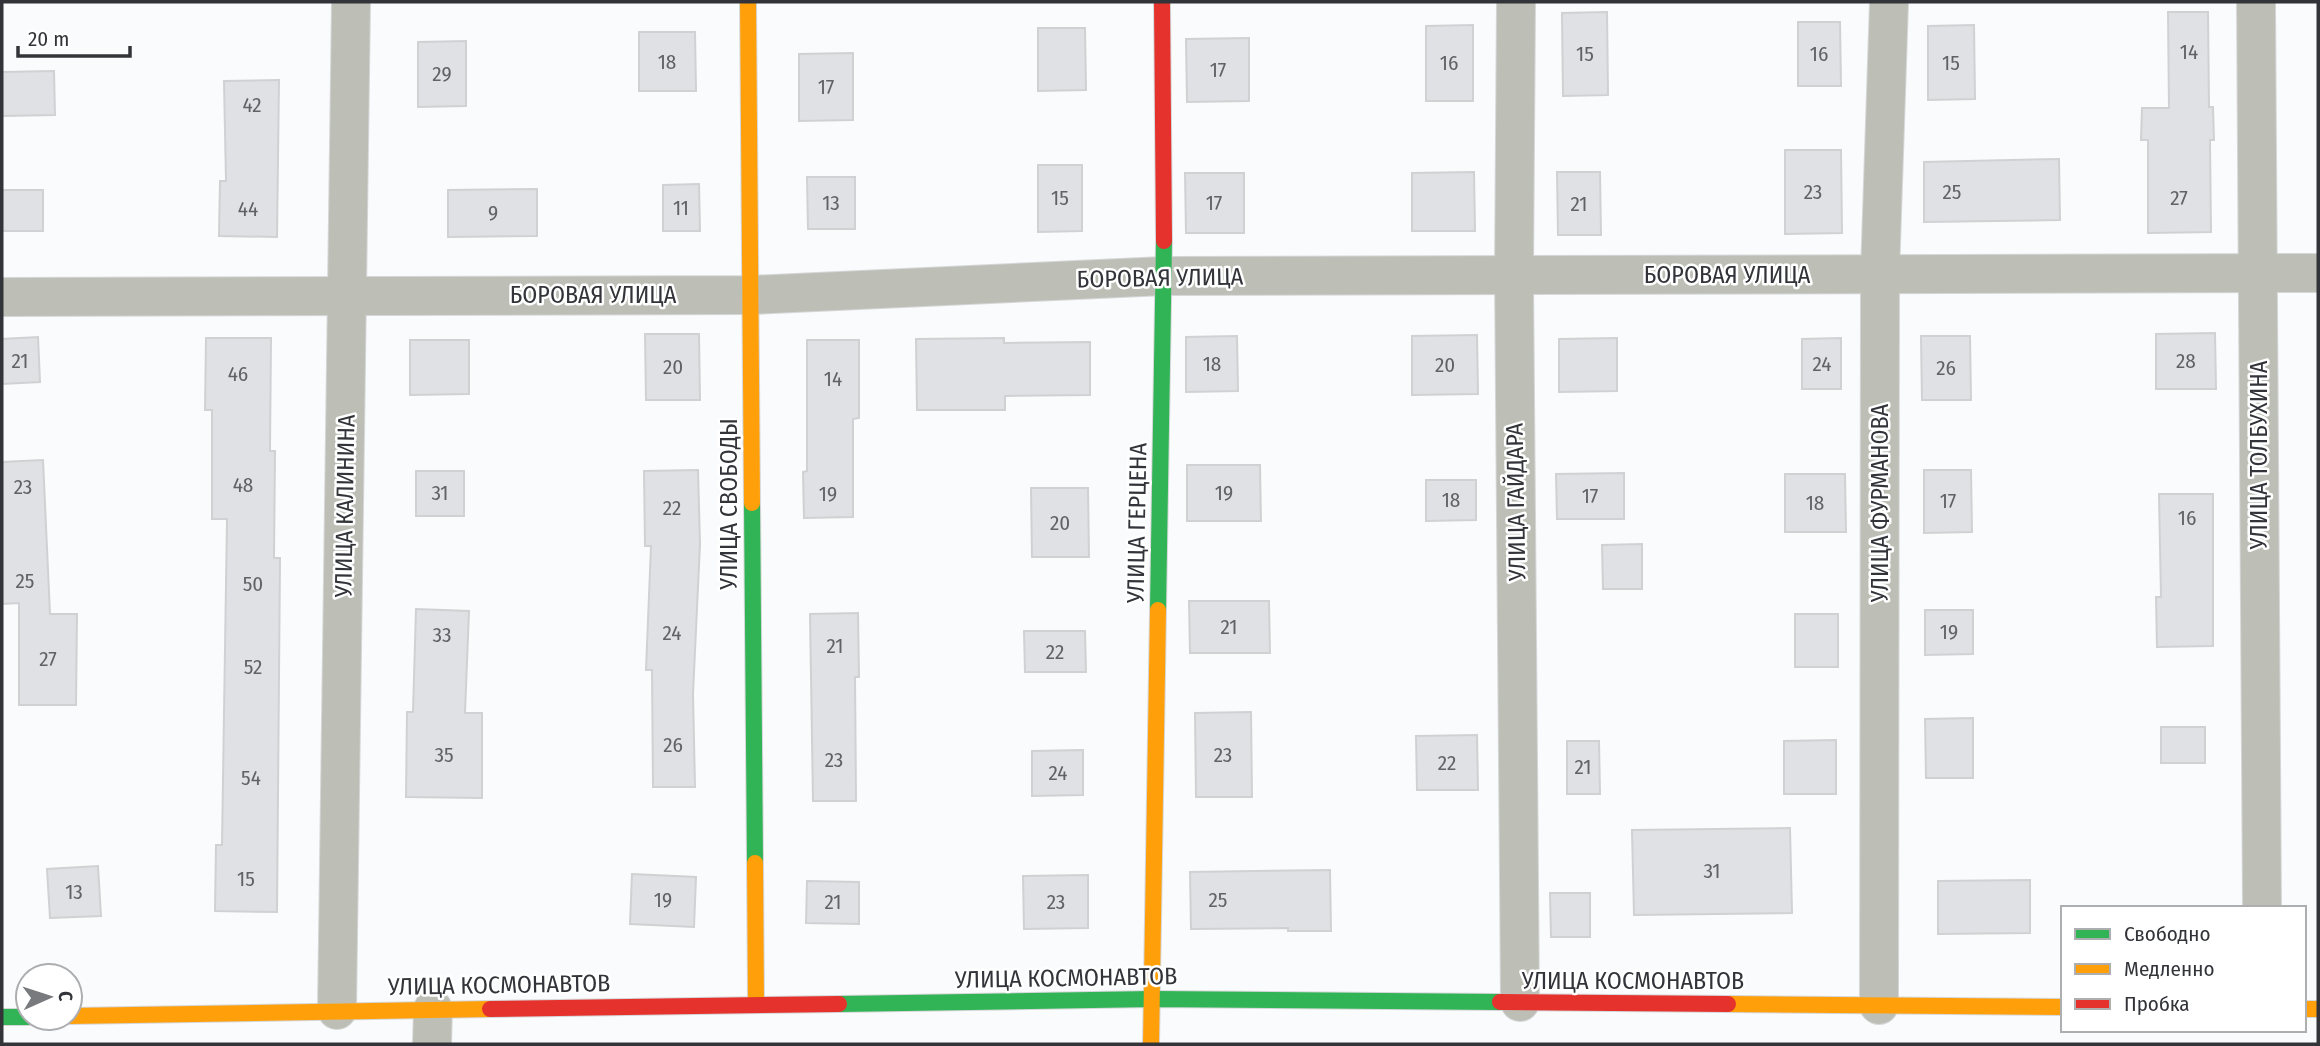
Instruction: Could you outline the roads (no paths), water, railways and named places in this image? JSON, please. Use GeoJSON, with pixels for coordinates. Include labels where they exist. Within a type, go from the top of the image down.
{"type":"FeatureCollection","features":[{"type":"Feature","properties":{"kind":"street","name":"УЛИЦА КАЛИНИНА"},"geometry":{"type":"LineString","coordinates":[[337,1010],[351,2]]}},
{"type":"Feature","properties":{"kind":"street","name":"УЛИЦА СВОБОДЫ"},"geometry":{"type":"LineString","coordinates":[[748,2],[756,1005]]}},
{"type":"Feature","properties":{"kind":"street","name":"УЛИЦА ГЕРЦЕНА"},"geometry":{"type":"LineString","coordinates":[[1151,1044],[1164,276],[1162,2]]}},
{"type":"Feature","properties":{"kind":"street","name":"УЛИЦА ГАЙДАРА"},"geometry":{"type":"LineString","coordinates":[[1516,2],[1514,275],[1520,1002]]}},
{"type":"Feature","properties":{"kind":"street","name":"УЛИЦА ФУРМАНОВА"},"geometry":{"type":"LineString","coordinates":[[1879,1005],[1880,274],[1889,2]]}},
{"type":"Feature","properties":{"kind":"street","name":"УЛИЦА ТОЛБУХИНА"},"geometry":{"type":"LineString","coordinates":[[2256,2],[2262,906]]}},
{"type":"Feature","properties":{"kind":"street","name":"БОРОВАЯ УЛИЦА"},"geometry":{"type":"LineString","coordinates":[[2,297],[750,295],[1164,276],[2318,273]]}},
{"type":"Feature","properties":{"kind":"street","name":"УЛИЦА КОСМОНАВТОВ"},"geometry":{"type":"LineString","coordinates":[[84,1016],[337,1010],[433,1027],[756,1005],[1153,999],[2061,1007]]}}]}
